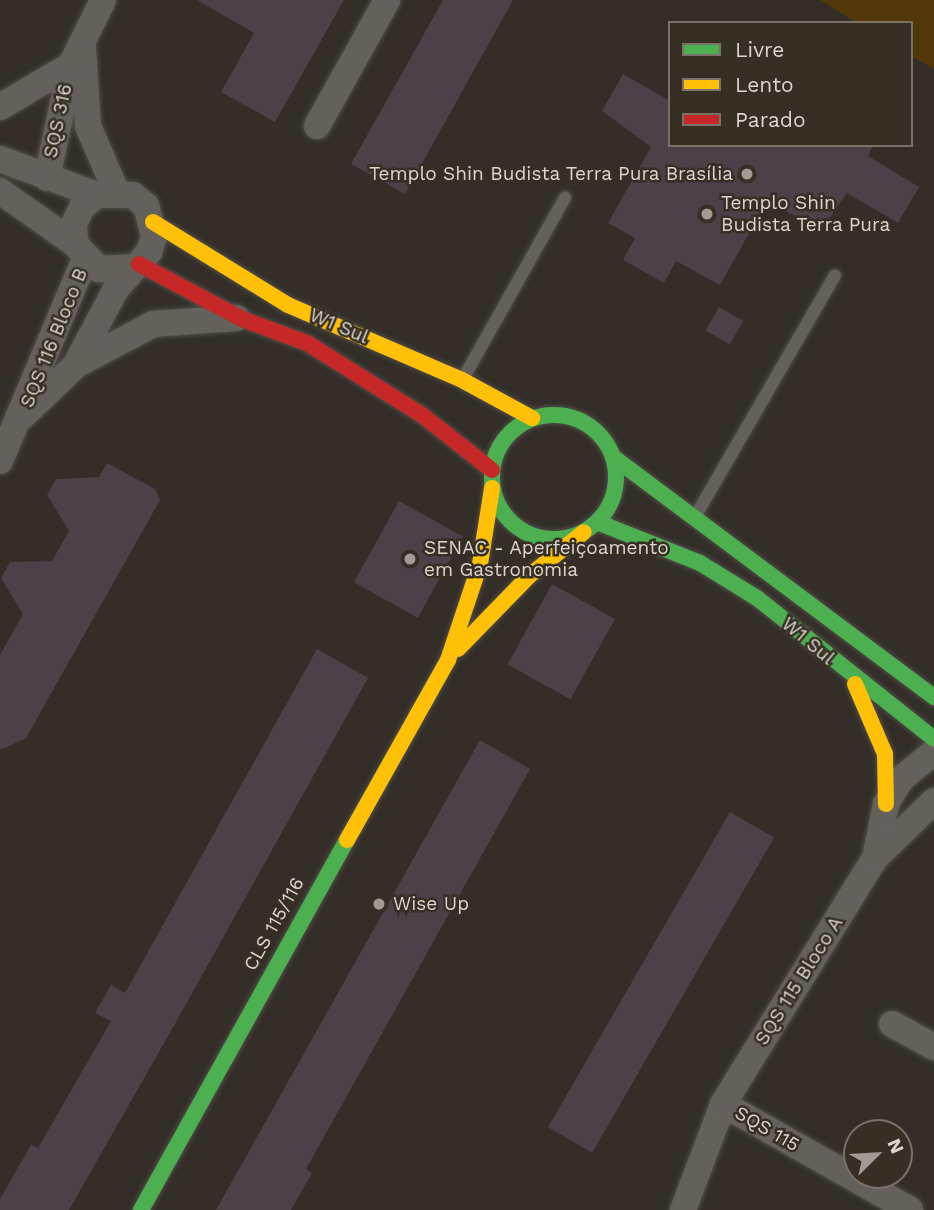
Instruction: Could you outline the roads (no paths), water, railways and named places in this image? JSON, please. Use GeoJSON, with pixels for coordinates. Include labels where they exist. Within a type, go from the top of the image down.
{"type":"FeatureCollection","features":[{"type":"Feature","properties":{"kind":"street","name":"SQS 316"},"geometry":{"type":"LineString","coordinates":[[47,178],[71,65],[103,0]]}},
{"type":"Feature","properties":{"kind":"street"},"geometry":{"type":"LineString","coordinates":[[317,126],[387,0]]}},
{"type":"Feature","properties":{"kind":"street","name":"SQS 316"},"geometry":{"type":"LineString","coordinates":[[82,39],[88,126],[107,193]]}},
{"type":"Feature","properties":{"kind":"street","name":"SQS 316"},"geometry":{"type":"LineString","coordinates":[[0,107],[71,65]]}},
{"type":"Feature","properties":{"kind":"street"},"geometry":{"type":"LineString","coordinates":[[0,159],[47,178],[146,206],[153,222],[154,237],[136,265],[99,269],[0,191]]}},
{"type":"Feature","properties":{"kind":"street"},"geometry":{"type":"LineString","coordinates":[[80,252],[74,224],[82,207],[107,193]]}},
{"type":"Feature","properties":{"kind":"street","name":"W1 Sul"},"geometry":{"type":"LineString","coordinates":[[153,222],[288,305],[462,380],[532,418]]}},
{"type":"Feature","properties":{"kind":"street","name":"SQS 116 Bloco B"},"geometry":{"type":"LineString","coordinates":[[0,461],[23,416],[80,252]]}},
{"type":"Feature","properties":{"kind":"street","name":"SQS 116 Bloco B"},"geometry":{"type":"LineString","coordinates":[[23,416],[75,366],[136,265]]}},
{"type":"Feature","properties":{"kind":"street","name":"W1 Sul"},"geometry":{"type":"LineString","coordinates":[[136,265],[242,319],[307,343],[368,379],[492,470]]}},
{"type":"Feature","properties":{"kind":"street","name":"SQS 116 Bloco B"},"geometry":{"type":"LineString","coordinates":[[75,366],[153,324],[242,319]]}},
{"type":"Feature","properties":{"kind":"street"},"geometry":{"type":"LineString","coordinates":[[556,414],[580,420],[600,436],[613,457],[616,481],[611,503],[591,527],[563,539],[528,533],[501,510],[492,488],[492,470],[504,438],[532,418],[556,414]]}},
{"type":"Feature","properties":{"kind":"street","name":"W1 Sul"},"geometry":{"type":"LineString","coordinates":[[613,457],[934,697]]}},
{"type":"Feature","properties":{"kind":"street","name":"CLS 115/116"},"geometry":{"type":"LineString","coordinates":[[141,1210],[448,660],[480,564],[492,488]]}},
{"type":"Feature","properties":{"kind":"street","name":"W1 Sul"},"geometry":{"type":"LineString","coordinates":[[591,527],[700,563],[757,598],[850,677],[934,740]]}},
{"type":"Feature","properties":{"kind":"street","name":"CLS 115/116"},"geometry":{"type":"LineString","coordinates":[[448,660],[529,576],[591,527]]}},
{"type":"Feature","properties":{"kind":"street"},"geometry":{"type":"LineString","coordinates":[[850,677],[869,706],[885,754],[886,804]]}},
{"type":"Feature","properties":{"kind":"street","name":"SQS 115 Bloco A"},"geometry":{"type":"LineString","coordinates":[[875,858],[886,804],[901,779],[934,752]]}},
{"type":"Feature","properties":{"kind":"street","name":"SQS 115 Bloco A"},"geometry":{"type":"LineString","coordinates":[[723,1104],[875,858],[934,801]]}},
{"type":"Feature","properties":{"kind":"street"},"geometry":{"type":"LineString","coordinates":[[892,1024],[934,1048]]}},
{"type":"Feature","properties":{"kind":"street","name":"SQS 115"},"geometry":{"type":"LineString","coordinates":[[683,1210],[723,1104],[910,1210]]}},
{"type":"Feature","properties":{"kind":"lane"},"geometry":{"type":"LineString","coordinates":[[462,380],[565,198]]}},
{"type":"Feature","properties":{"kind":"lane"},"geometry":{"type":"LineString","coordinates":[[694,519],[835,275]]}},
{"type":"Feature","properties":{"kind":"place","name":"Templo Shin Budista Terra Pura Brasília"},"geometry":{"type":"Point","coordinates":[747,174]}},
{"type":"Feature","properties":{"kind":"place","name":"Templo Shin Budista Terra Pura"},"geometry":{"type":"Point","coordinates":[707,214]}},
{"type":"Feature","properties":{"kind":"place","name":"SENAC - Aperfeiçoamento em Gastronomia"},"geometry":{"type":"Point","coordinates":[410,559]}},
{"type":"Feature","properties":{"kind":"place","name":"Wise Up"},"geometry":{"type":"Point","coordinates":[379,904]}}]}
